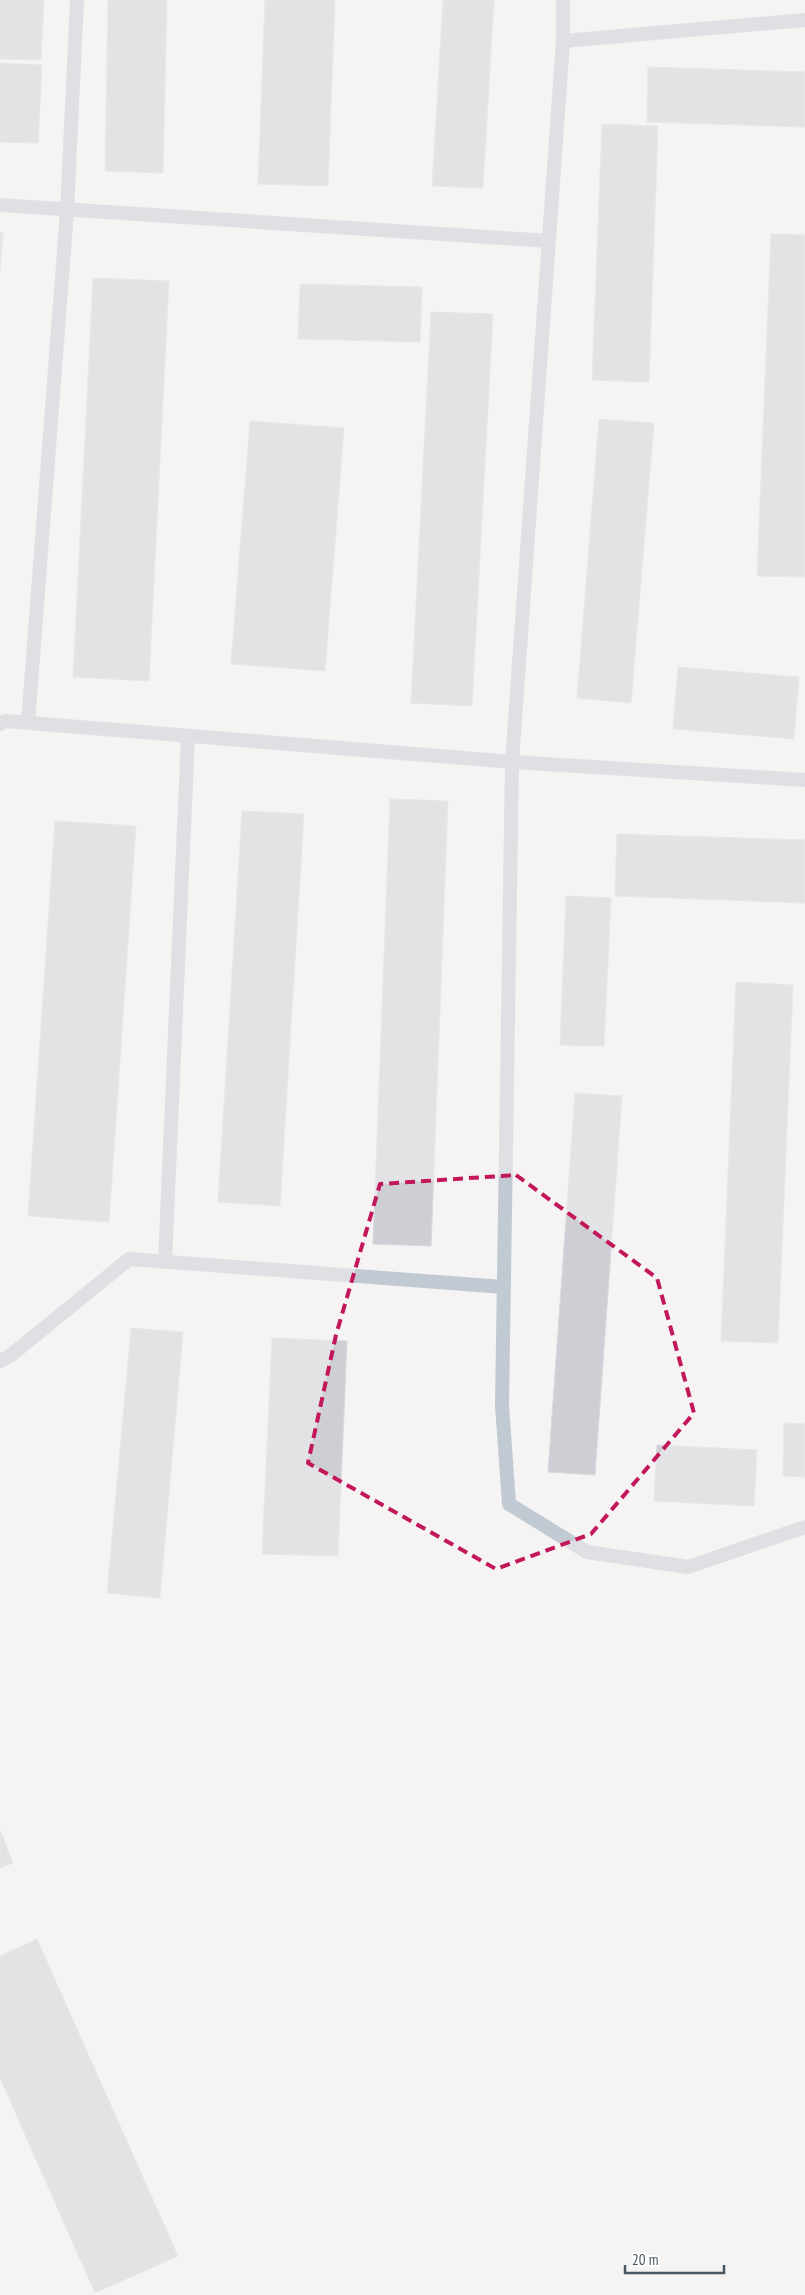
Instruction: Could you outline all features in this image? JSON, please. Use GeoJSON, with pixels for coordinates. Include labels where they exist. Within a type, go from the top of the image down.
{"type":"FeatureCollection","features":[{"type":"Feature","properties":{"kind":"lane"},"geometry":{"type":"LineString","coordinates":[[28,723],[67,211],[77,0]]}},
{"type":"Feature","properties":{"kind":"lane"},"geometry":{"type":"LineString","coordinates":[[563,0],[563,41],[512,762],[502,1406],[509,1504],[587,1552],[688,1567],[805,1527]]}},
{"type":"Feature","properties":{"kind":"lane"},"geometry":{"type":"LineString","coordinates":[[563,41],[805,20]]}},
{"type":"Feature","properties":{"kind":"lane"},"geometry":{"type":"LineString","coordinates":[[0,205],[67,211],[549,241]]}},
{"type":"Feature","properties":{"kind":"lane"},"geometry":{"type":"LineString","coordinates":[[0,724],[5,721],[512,762],[805,780]]}},
{"type":"Feature","properties":{"kind":"lane"},"geometry":{"type":"LineString","coordinates":[[165,1262],[188,736]]}},
{"type":"Feature","properties":{"kind":"lane"},"geometry":{"type":"LineString","coordinates":[[0,1361],[10,1356],[129,1259],[504,1287]]}},
{"type":"Feature","properties":{"kind":"highlighted area"},"geometry":{"type":"Polygon","coordinates":[[[516,1175],[657,1278],[694,1413],[591,1534],[496,1569],[308,1463],[336,1335],[380,1184],[516,1175]]]}},
{"type":"Feature","properties":{"kind":"building"},"geometry":{"type":"Polygon","coordinates":[[[0,0],[44,0],[41,60],[0,59],[0,0]]]}},
{"type":"Feature","properties":{"kind":"building"},"geometry":{"type":"Polygon","coordinates":[[[108,0],[167,0],[163,173],[105,171],[108,0]]]}},
{"type":"Feature","properties":{"kind":"building"},"geometry":{"type":"Polygon","coordinates":[[[265,0],[335,0],[328,186],[258,184],[265,0]]]}},
{"type":"Feature","properties":{"kind":"building"},"geometry":{"type":"Polygon","coordinates":[[[443,0],[494,0],[483,188],[432,186],[443,0]]]}},
{"type":"Feature","properties":{"kind":"building"},"geometry":{"type":"Polygon","coordinates":[[[0,63],[42,65],[38,143],[0,142],[0,63]]]}},
{"type":"Feature","properties":{"kind":"building"},"geometry":{"type":"Polygon","coordinates":[[[648,67],[805,72],[805,127],[647,122],[648,67]]]}},
{"type":"Feature","properties":{"kind":"building"},"geometry":{"type":"Polygon","coordinates":[[[602,124],[658,126],[649,382],[592,380],[602,124]]]}},
{"type":"Feature","properties":{"kind":"building"},"geometry":{"type":"Polygon","coordinates":[[[0,233],[3,233],[0,272],[0,233]]]}},
{"type":"Feature","properties":{"kind":"building"},"geometry":{"type":"Polygon","coordinates":[[[771,234],[805,235],[805,577],[757,576],[771,234]]]}},
{"type":"Feature","properties":{"kind":"building"},"geometry":{"type":"Polygon","coordinates":[[[93,278],[169,281],[149,681],[73,677],[93,278]]]}},
{"type":"Feature","properties":{"kind":"building"},"geometry":{"type":"Polygon","coordinates":[[[300,284],[422,287],[420,342],[298,339],[300,284]]]}},
{"type":"Feature","properties":{"kind":"building"},"geometry":{"type":"Polygon","coordinates":[[[431,312],[493,314],[472,706],[411,703],[431,312]]]}},
{"type":"Feature","properties":{"kind":"building"},"geometry":{"type":"Polygon","coordinates":[[[599,419],[654,423],[631,703],[577,698],[599,419]]]}},
{"type":"Feature","properties":{"kind":"building"},"geometry":{"type":"Polygon","coordinates":[[[250,421],[344,428],[325,671],[231,664],[250,421]]]}},
{"type":"Feature","properties":{"kind":"building"},"geometry":{"type":"Polygon","coordinates":[[[678,667],[799,677],[794,739],[673,729],[678,667]]]}},
{"type":"Feature","properties":{"kind":"building"},"geometry":{"type":"Polygon","coordinates":[[[390,799],[448,801],[431,1246],[373,1244],[390,799]]]}},
{"type":"Feature","properties":{"kind":"building"},"geometry":{"type":"Polygon","coordinates":[[[242,811],[304,814],[280,1206],[218,1202],[242,811]]]}},
{"type":"Feature","properties":{"kind":"building"},"geometry":{"type":"Polygon","coordinates":[[[55,821],[136,826],[109,1222],[28,1216],[55,821]]]}},
{"type":"Feature","properties":{"kind":"building"},"geometry":{"type":"Polygon","coordinates":[[[617,834],[805,840],[805,903],[615,896],[617,834]]]}},
{"type":"Feature","properties":{"kind":"building"},"geometry":{"type":"Polygon","coordinates":[[[566,896],[611,898],[604,1046],[560,1045],[566,896]]]}},
{"type":"Feature","properties":{"kind":"building"},"geometry":{"type":"Polygon","coordinates":[[[736,982],[793,985],[778,1343],[721,1341],[736,982]]]}},
{"type":"Feature","properties":{"kind":"building"},"geometry":{"type":"Polygon","coordinates":[[[575,1093],[622,1096],[595,1475],[548,1472],[575,1093]]]}},
{"type":"Feature","properties":{"kind":"building"},"geometry":{"type":"Polygon","coordinates":[[[131,1328],[183,1332],[160,1598],[107,1593],[131,1328]]]}},
{"type":"Feature","properties":{"kind":"building"},"geometry":{"type":"Polygon","coordinates":[[[272,1338],[347,1341],[338,1556],[262,1554],[272,1338]]]}},
{"type":"Feature","properties":{"kind":"building"},"geometry":{"type":"Polygon","coordinates":[[[784,1423],[805,1424],[805,1477],[783,1476],[784,1423]]]}},
{"type":"Feature","properties":{"kind":"building"},"geometry":{"type":"Polygon","coordinates":[[[657,1445],[757,1450],[754,1506],[654,1501],[657,1445]]]}},
{"type":"Feature","properties":{"kind":"building"},"geometry":{"type":"Polygon","coordinates":[[[0,1830],[13,1863],[0,1868],[0,1830]]]}},
{"type":"Feature","properties":{"kind":"building"},"geometry":{"type":"Polygon","coordinates":[[[37,1939],[178,2256],[95,2293],[0,2078],[0,1956],[37,1939]]]}}]}
